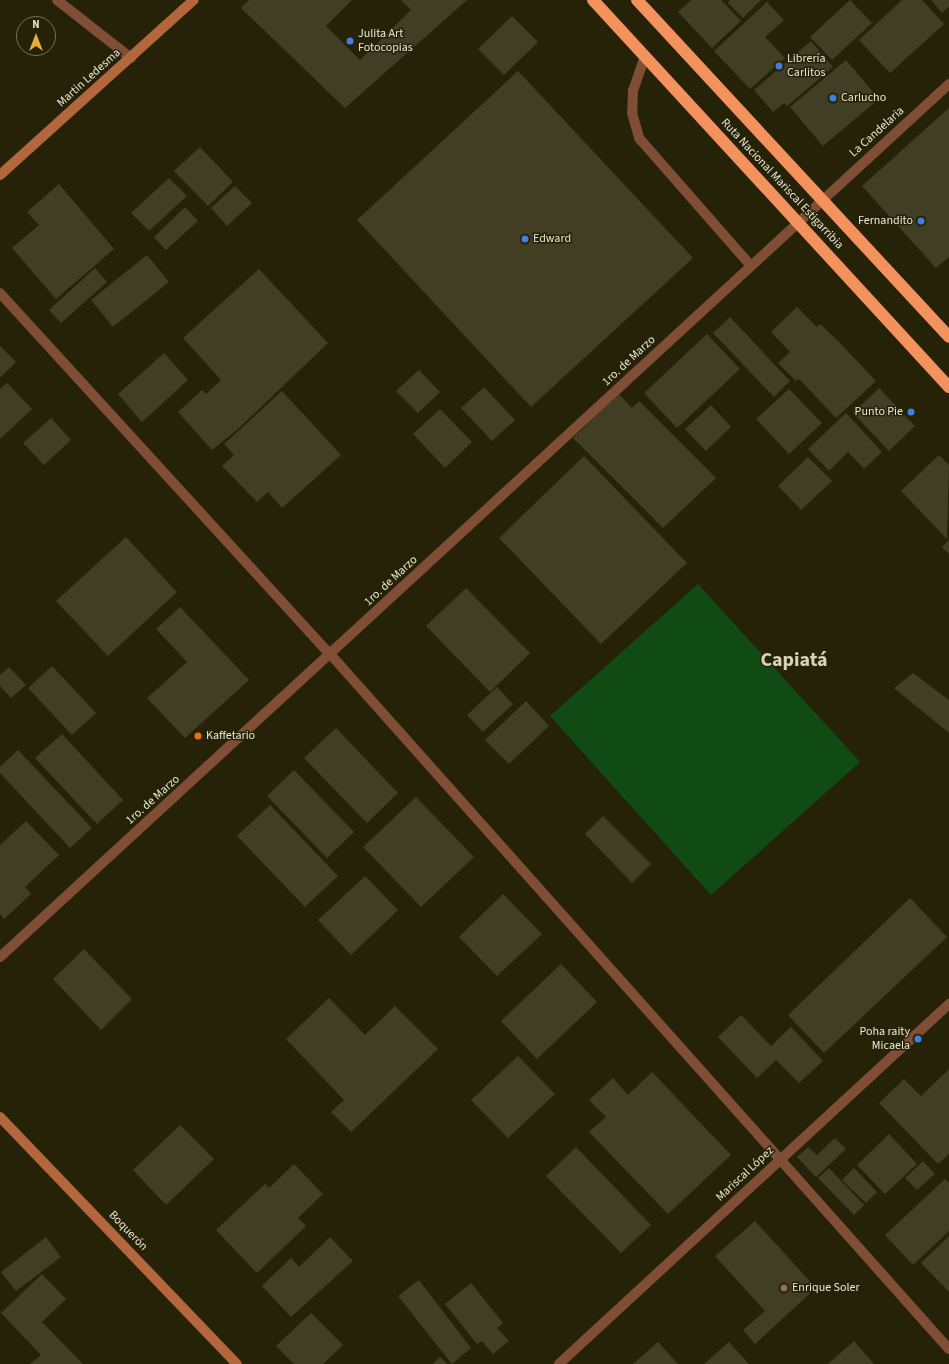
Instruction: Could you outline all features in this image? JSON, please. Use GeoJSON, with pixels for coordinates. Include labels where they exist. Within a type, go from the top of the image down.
{"type":"FeatureCollection","features":[{"type":"Feature","properties":{"kind":"highway","name":"Ruta Nacional Mariscal Estigarribia"},"geometry":{"type":"LineString","coordinates":[[593,0],[799,222],[949,388]]}},
{"type":"Feature","properties":{"kind":"highway","name":"Ruta Nacional Mariscal Estigarribia"},"geometry":{"type":"LineString","coordinates":[[637,0],[949,336]]}},
{"type":"Feature","properties":{"kind":"street"},"geometry":{"type":"LineString","coordinates":[[57,0],[131,58]]}},
{"type":"Feature","properties":{"kind":"street","name":"Martin Ledesma"},"geometry":{"type":"LineString","coordinates":[[0,175],[194,0]]}},
{"type":"Feature","properties":{"kind":"street"},"geometry":{"type":"LineString","coordinates":[[645,56],[632,90],[632,114],[640,138],[751,266]]}},
{"type":"Feature","properties":{"kind":"street","name":"La Candelaria"},"geometry":{"type":"LineString","coordinates":[[799,222],[949,84]]}},
{"type":"Feature","properties":{"kind":"street","name":"1ro. de Marzo"},"geometry":{"type":"LineString","coordinates":[[0,957],[799,222]]}},
{"type":"Feature","properties":{"kind":"street"},"geometry":{"type":"LineString","coordinates":[[0,293],[331,654],[778,1160],[949,1349]]}},
{"type":"Feature","properties":{"kind":"street","name":"Mariscal López"},"geometry":{"type":"LineString","coordinates":[[559,1364],[778,1160],[949,1004]]}},
{"type":"Feature","properties":{"kind":"street","name":"Boquerón"},"geometry":{"type":"LineString","coordinates":[[0,1116],[237,1364]]}},
{"type":"Feature","properties":{"kind":"green space"},"geometry":{"type":"Polygon","coordinates":[[[698,584],[860,762],[711,895],[550,716],[698,584]]]}},
{"type":"Feature","properties":{"kind":"building"},"geometry":{"type":"Polygon","coordinates":[[[249,0],[352,0],[326,26],[360,60],[411,10],[401,0],[467,0],[345,108],[241,8],[249,0]]]}},
{"type":"Feature","properties":{"kind":"building"},"geometry":{"type":"Polygon","coordinates":[[[691,0],[721,0],[741,21],[712,48],[678,12],[691,0]]]}},
{"type":"Feature","properties":{"kind":"building"},"geometry":{"type":"Polygon","coordinates":[[[730,0],[761,0],[743,18],[728,3],[730,0]]]}},
{"type":"Feature","properties":{"kind":"building"},"geometry":{"type":"Polygon","coordinates":[[[850,0],[872,23],[832,60],[810,37],[850,0]]]}},
{"type":"Feature","properties":{"kind":"building"},"geometry":{"type":"Polygon","coordinates":[[[902,0],[922,0],[944,24],[890,73],[859,40],[902,0]]]}},
{"type":"Feature","properties":{"kind":"building"},"geometry":{"type":"Polygon","coordinates":[[[931,0],[949,0],[949,7],[942,13],[931,0]]]}},
{"type":"Feature","properties":{"kind":"building"},"geometry":{"type":"Polygon","coordinates":[[[767,2],[784,20],[765,37],[785,58],[750,89],[714,51],[767,2]]]}},
{"type":"Feature","properties":{"kind":"building"},"geometry":{"type":"Polygon","coordinates":[[[512,16],[538,42],[504,75],[478,49],[512,16]]]}},
{"type":"Feature","properties":{"kind":"building"},"geometry":{"type":"Polygon","coordinates":[[[811,41],[833,67],[787,106],[784,103],[773,112],[754,90],[811,41]]]}},
{"type":"Feature","properties":{"kind":"building"},"geometry":{"type":"Polygon","coordinates":[[[846,60],[879,99],[823,146],[790,107],[846,60]]]}},
{"type":"Feature","properties":{"kind":"building","name":"Edward"},"geometry":{"type":"Polygon","coordinates":[[[518,71],[693,258],[531,407],[357,220],[518,71]]]}},
{"type":"Feature","properties":{"kind":"building","name":"Fernandito"},"geometry":{"type":"Polygon","coordinates":[[[949,108],[949,257],[936,268],[862,186],[949,108]]]}},
{"type":"Feature","properties":{"kind":"building"},"geometry":{"type":"Polygon","coordinates":[[[200,147],[233,182],[208,206],[174,171],[200,147]]]}},
{"type":"Feature","properties":{"kind":"building"},"geometry":{"type":"Polygon","coordinates":[[[169,178],[187,196],[149,231],[131,213],[169,178]]]}},
{"type":"Feature","properties":{"kind":"building"},"geometry":{"type":"Polygon","coordinates":[[[59,184],[114,249],[56,299],[12,248],[39,225],[27,212],[59,184]]]}},
{"type":"Feature","properties":{"kind":"building"},"geometry":{"type":"Polygon","coordinates":[[[235,186],[252,203],[227,226],[211,208],[235,186]]]}},
{"type":"Feature","properties":{"kind":"building"},"geometry":{"type":"Polygon","coordinates":[[[185,207],[198,221],[166,250],[154,237],[185,207]]]}},
{"type":"Feature","properties":{"kind":"building"},"geometry":{"type":"Polygon","coordinates":[[[147,255],[169,282],[113,327],[91,300],[147,255]]]}},
{"type":"Feature","properties":{"kind":"building"},"geometry":{"type":"Polygon","coordinates":[[[95,268],[107,282],[61,323],[49,310],[95,268]]]}},
{"type":"Feature","properties":{"kind":"building"},"geometry":{"type":"Polygon","coordinates":[[[259,269],[328,343],[238,429],[212,450],[178,412],[202,390],[206,394],[221,380],[183,338],[259,269]]]}},
{"type":"Feature","properties":{"kind":"building"},"geometry":{"type":"Polygon","coordinates":[[[797,307],[817,327],[820,324],[876,381],[836,418],[799,379],[796,381],[778,363],[790,352],[771,332],[797,307]]]}},
{"type":"Feature","properties":{"kind":"building"},"geometry":{"type":"Polygon","coordinates":[[[730,317],[790,381],[774,397],[713,333],[730,317]]]}},
{"type":"Feature","properties":{"kind":"building"},"geometry":{"type":"Polygon","coordinates":[[[707,334],[740,369],[677,428],[644,393],[707,334]]]}},
{"type":"Feature","properties":{"kind":"building"},"geometry":{"type":"Polygon","coordinates":[[[0,346],[16,362],[1,377],[0,376],[0,346]]]}},
{"type":"Feature","properties":{"kind":"building"},"geometry":{"type":"Polygon","coordinates":[[[164,353],[188,380],[142,422],[118,394],[164,353]]]}},
{"type":"Feature","properties":{"kind":"building"},"geometry":{"type":"Polygon","coordinates":[[[419,370],[440,392],[418,413],[396,391],[419,370]]]}},
{"type":"Feature","properties":{"kind":"building"},"geometry":{"type":"Polygon","coordinates":[[[7,383],[32,409],[0,439],[0,389],[7,383]]]}},
{"type":"Feature","properties":{"kind":"building"},"geometry":{"type":"Polygon","coordinates":[[[484,387],[515,420],[492,441],[461,408],[484,387]]]}},
{"type":"Feature","properties":{"kind":"building"},"geometry":{"type":"Polygon","coordinates":[[[879,388],[915,426],[889,451],[853,413],[879,388]]]}},
{"type":"Feature","properties":{"kind":"building"},"geometry":{"type":"Polygon","coordinates":[[[789,389],[822,423],[789,454],[756,419],[789,389]]]}},
{"type":"Feature","properties":{"kind":"building"},"geometry":{"type":"Polygon","coordinates":[[[282,391],[341,455],[282,508],[268,492],[257,502],[222,466],[234,455],[224,444],[282,391]]]}},
{"type":"Feature","properties":{"kind":"building"},"geometry":{"type":"Polygon","coordinates":[[[619,394],[632,408],[639,401],[716,478],[663,528],[573,438],[619,394]]]}},
{"type":"Feature","properties":{"kind":"building"},"geometry":{"type":"Polygon","coordinates":[[[711,405],[731,427],[706,451],[685,429],[711,405]]]}},
{"type":"Feature","properties":{"kind":"building"},"geometry":{"type":"Polygon","coordinates":[[[440,409],[472,442],[445,468],[413,434],[440,409]]]}},
{"type":"Feature","properties":{"kind":"building"},"geometry":{"type":"Polygon","coordinates":[[[846,413],[882,452],[864,469],[848,452],[829,471],[808,449],[846,413]]]}},
{"type":"Feature","properties":{"kind":"building"},"geometry":{"type":"Polygon","coordinates":[[[51,418],[71,440],[44,465],[23,443],[51,418]]]}},
{"type":"Feature","properties":{"kind":"building"},"geometry":{"type":"Polygon","coordinates":[[[939,455],[949,465],[947,539],[901,491],[939,455]]]}},
{"type":"Feature","properties":{"kind":"building"},"geometry":{"type":"Polygon","coordinates":[[[584,456],[687,563],[601,644],[499,538],[584,456]]]}},
{"type":"Feature","properties":{"kind":"building"},"geometry":{"type":"Polygon","coordinates":[[[808,457],[832,481],[801,510],[778,486],[808,457]]]}},
{"type":"Feature","properties":{"kind":"building"},"geometry":{"type":"Polygon","coordinates":[[[126,537],[177,592],[108,656],[56,601],[126,537]]]}},
{"type":"Feature","properties":{"kind":"building"},"geometry":{"type":"Polygon","coordinates":[[[949,540],[949,554],[942,547],[949,540]]]}},
{"type":"Feature","properties":{"kind":"building"},"geometry":{"type":"Polygon","coordinates":[[[466,588],[530,653],[490,692],[426,626],[466,588]]]}},
{"type":"Feature","properties":{"kind":"building"},"geometry":{"type":"Polygon","coordinates":[[[180,607],[249,680],[185,738],[147,698],[187,662],[156,629],[180,607]]]}},
{"type":"Feature","properties":{"kind":"building"},"geometry":{"type":"Polygon","coordinates":[[[52,666],[96,713],[72,735],[28,688],[52,666]]]}},
{"type":"Feature","properties":{"kind":"building"},"geometry":{"type":"Polygon","coordinates":[[[9,667],[26,685],[11,698],[0,686],[0,675],[9,667]]]}},
{"type":"Feature","properties":{"kind":"building"},"geometry":{"type":"Polygon","coordinates":[[[913,673],[949,700],[949,733],[894,688],[913,673]]]}},
{"type":"Feature","properties":{"kind":"building"},"geometry":{"type":"Polygon","coordinates":[[[497,687],[513,704],[483,732],[467,715],[497,687]]]}},
{"type":"Feature","properties":{"kind":"building"},"geometry":{"type":"Polygon","coordinates":[[[526,701],[549,726],[509,764],[485,740],[526,701]]]}},
{"type":"Feature","properties":{"kind":"building"},"geometry":{"type":"Polygon","coordinates":[[[336,728],[398,793],[367,823],[304,758],[336,728]]]}},
{"type":"Feature","properties":{"kind":"building"},"geometry":{"type":"Polygon","coordinates":[[[62,734],[123,800],[97,824],[35,758],[62,734]]]}},
{"type":"Feature","properties":{"kind":"building"},"geometry":{"type":"Polygon","coordinates":[[[18,750],[92,828],[70,848],[0,773],[0,767],[18,750]]]}},
{"type":"Feature","properties":{"kind":"building"},"geometry":{"type":"Polygon","coordinates":[[[294,770],[354,832],[327,858],[267,796],[294,770]]]}},
{"type":"Feature","properties":{"kind":"building"},"geometry":{"type":"Polygon","coordinates":[[[416,797],[474,857],[421,907],[363,847],[416,797]]]}},
{"type":"Feature","properties":{"kind":"building"},"geometry":{"type":"Polygon","coordinates":[[[270,805],[338,876],[305,907],[237,836],[270,805]]]}},
{"type":"Feature","properties":{"kind":"building"},"geometry":{"type":"Polygon","coordinates":[[[603,816],[651,864],[632,883],[585,834],[603,816]]]}},
{"type":"Feature","properties":{"kind":"building"},"geometry":{"type":"Polygon","coordinates":[[[26,821],[59,855],[25,887],[31,894],[4,919],[0,914],[0,845],[26,821]]]}},
{"type":"Feature","properties":{"kind":"building"},"geometry":{"type":"Polygon","coordinates":[[[365,876],[398,910],[351,955],[318,920],[365,876]]]}},
{"type":"Feature","properties":{"kind":"building"},"geometry":{"type":"Polygon","coordinates":[[[503,894],[542,934],[497,976],[459,937],[503,894]]]}},
{"type":"Feature","properties":{"kind":"building"},"geometry":{"type":"Polygon","coordinates":[[[910,898],[947,937],[824,1053],[788,1015],[910,898]]]}},
{"type":"Feature","properties":{"kind":"building"},"geometry":{"type":"Polygon","coordinates":[[[84,949],[132,999],[101,1030],[53,979],[84,949]]]}},
{"type":"Feature","properties":{"kind":"building"},"geometry":{"type":"Polygon","coordinates":[[[561,964],[597,1002],[537,1059],[501,1021],[561,964]]]}},
{"type":"Feature","properties":{"kind":"building"},"geometry":{"type":"Polygon","coordinates":[[[329,998],[365,1035],[395,1006],[438,1049],[351,1132],[331,1112],[344,1100],[286,1039],[329,998]]]}},
{"type":"Feature","properties":{"kind":"building"},"geometry":{"type":"Polygon","coordinates":[[[741,1015],[771,1046],[791,1027],[823,1061],[799,1083],[776,1060],[757,1078],[718,1037],[741,1015]]]}},
{"type":"Feature","properties":{"kind":"building"},"geometry":{"type":"Polygon","coordinates":[[[518,1056],[555,1094],[508,1138],[471,1100],[518,1056]]]}},
{"type":"Feature","properties":{"kind":"building"},"geometry":{"type":"Polygon","coordinates":[[[949,1069],[949,1154],[938,1164],[879,1103],[904,1079],[921,1096],[949,1069]]]}},
{"type":"Feature","properties":{"kind":"building"},"geometry":{"type":"Polygon","coordinates":[[[652,1072],[731,1155],[668,1214],[589,1132],[606,1117],[589,1100],[613,1078],[628,1095],[652,1072]]]}},
{"type":"Feature","properties":{"kind":"building"},"geometry":{"type":"Polygon","coordinates":[[[180,1125],[214,1159],[166,1205],[133,1170],[180,1125]]]}},
{"type":"Feature","properties":{"kind":"building"},"geometry":{"type":"Polygon","coordinates":[[[889,1134],[917,1164],[885,1194],[857,1165],[889,1134]]]}},
{"type":"Feature","properties":{"kind":"building"},"geometry":{"type":"Polygon","coordinates":[[[835,1138],[846,1149],[816,1177],[797,1157],[808,1147],[817,1155],[835,1138]]]}},
{"type":"Feature","properties":{"kind":"building"},"geometry":{"type":"Polygon","coordinates":[[[576,1147],[651,1225],[621,1253],[546,1176],[576,1147]]]}},
{"type":"Feature","properties":{"kind":"building"},"geometry":{"type":"Polygon","coordinates":[[[923,1161],[935,1174],[917,1190],[905,1178],[923,1161]]]}},
{"type":"Feature","properties":{"kind":"building"},"geometry":{"type":"Polygon","coordinates":[[[294,1164],[323,1194],[298,1218],[306,1226],[257,1273],[216,1230],[265,1184],[269,1188],[294,1164]]]}},
{"type":"Feature","properties":{"kind":"building"},"geometry":{"type":"Polygon","coordinates":[[[829,1168],[864,1205],[854,1215],[818,1178],[829,1168]]]}},
{"type":"Feature","properties":{"kind":"building"},"geometry":{"type":"Polygon","coordinates":[[[854,1168],[877,1192],[866,1203],[842,1180],[854,1168]]]}},
{"type":"Feature","properties":{"kind":"building"},"geometry":{"type":"Polygon","coordinates":[[[945,1179],[949,1183],[949,1231],[913,1265],[885,1235],[945,1179]]]}},
{"type":"Feature","properties":{"kind":"building"},"geometry":{"type":"Polygon","coordinates":[[[755,1221],[816,1288],[755,1344],[743,1330],[765,1311],[715,1256],[755,1221]]]}},
{"type":"Feature","properties":{"kind":"building"},"geometry":{"type":"Polygon","coordinates":[[[949,1236],[949,1292],[921,1263],[949,1236]]]}},
{"type":"Feature","properties":{"kind":"building"},"geometry":{"type":"Polygon","coordinates":[[[46,1237],[61,1257],[16,1291],[1,1272],[46,1237]]]}},
{"type":"Feature","properties":{"kind":"building"},"geometry":{"type":"Polygon","coordinates":[[[330,1237],[353,1261],[291,1317],[262,1286],[291,1258],[299,1267],[330,1237]]]}},
{"type":"Feature","properties":{"kind":"building"},"geometry":{"type":"Polygon","coordinates":[[[42,1274],[66,1299],[42,1322],[83,1364],[30,1364],[41,1355],[1,1313],[42,1274]]]}},
{"type":"Feature","properties":{"kind":"building"},"geometry":{"type":"Polygon","coordinates":[[[419,1280],[471,1348],[452,1364],[398,1296],[419,1280]]]}},
{"type":"Feature","properties":{"kind":"building"},"geometry":{"type":"Polygon","coordinates":[[[471,1283],[503,1323],[497,1328],[509,1341],[493,1354],[482,1341],[477,1344],[445,1304],[471,1283]]]}},
{"type":"Feature","properties":{"kind":"building"},"geometry":{"type":"Polygon","coordinates":[[[311,1313],[343,1345],[323,1364],[294,1364],[276,1346],[311,1313]]]}},
{"type":"Feature","properties":{"kind":"building"},"geometry":{"type":"Polygon","coordinates":[[[854,1341],[874,1364],[828,1364],[854,1341]]]}},
{"type":"Feature","properties":{"kind":"building"},"geometry":{"type":"Polygon","coordinates":[[[658,1342],[678,1364],[633,1364],[658,1342]]]}},
{"type":"Feature","properties":{"kind":"building"},"geometry":{"type":"Polygon","coordinates":[[[729,1342],[749,1364],[704,1364],[729,1342]]]}},
{"type":"Feature","properties":{"kind":"building"},"geometry":{"type":"Polygon","coordinates":[[[440,1357],[447,1364],[433,1364],[440,1357]]]}},
{"type":"Feature","properties":{"kind":"place","name":"Julita Art Fotocopias"},"geometry":{"type":"Point","coordinates":[350,41]}},
{"type":"Feature","properties":{"kind":"place","name":"Librería Carlitos"},"geometry":{"type":"Point","coordinates":[779,66]}},
{"type":"Feature","properties":{"kind":"place","name":"Carlucho"},"geometry":{"type":"Point","coordinates":[833,98]}},
{"type":"Feature","properties":{"kind":"place","name":"Fernandito"},"geometry":{"type":"Point","coordinates":[921,221]}},
{"type":"Feature","properties":{"kind":"place","name":"Edward"},"geometry":{"type":"Point","coordinates":[525,239]}},
{"type":"Feature","properties":{"kind":"place","name":"Punto Pie"},"geometry":{"type":"Point","coordinates":[911,412]}},
{"type":"Feature","properties":{"kind":"place","name":"Kaffetario"},"geometry":{"type":"Point","coordinates":[198,736]}},
{"type":"Feature","properties":{"kind":"place","name":"Poha raity Micaela"},"geometry":{"type":"Point","coordinates":[918,1039]}},
{"type":"Feature","properties":{"kind":"place","name":"Enrique Soler"},"geometry":{"type":"Point","coordinates":[784,1288]}},
{"type":"Feature","properties":{"kind":"district","name":"Capiatá"},"geometry":{"type":"Point","coordinates":[794,660]}}]}
